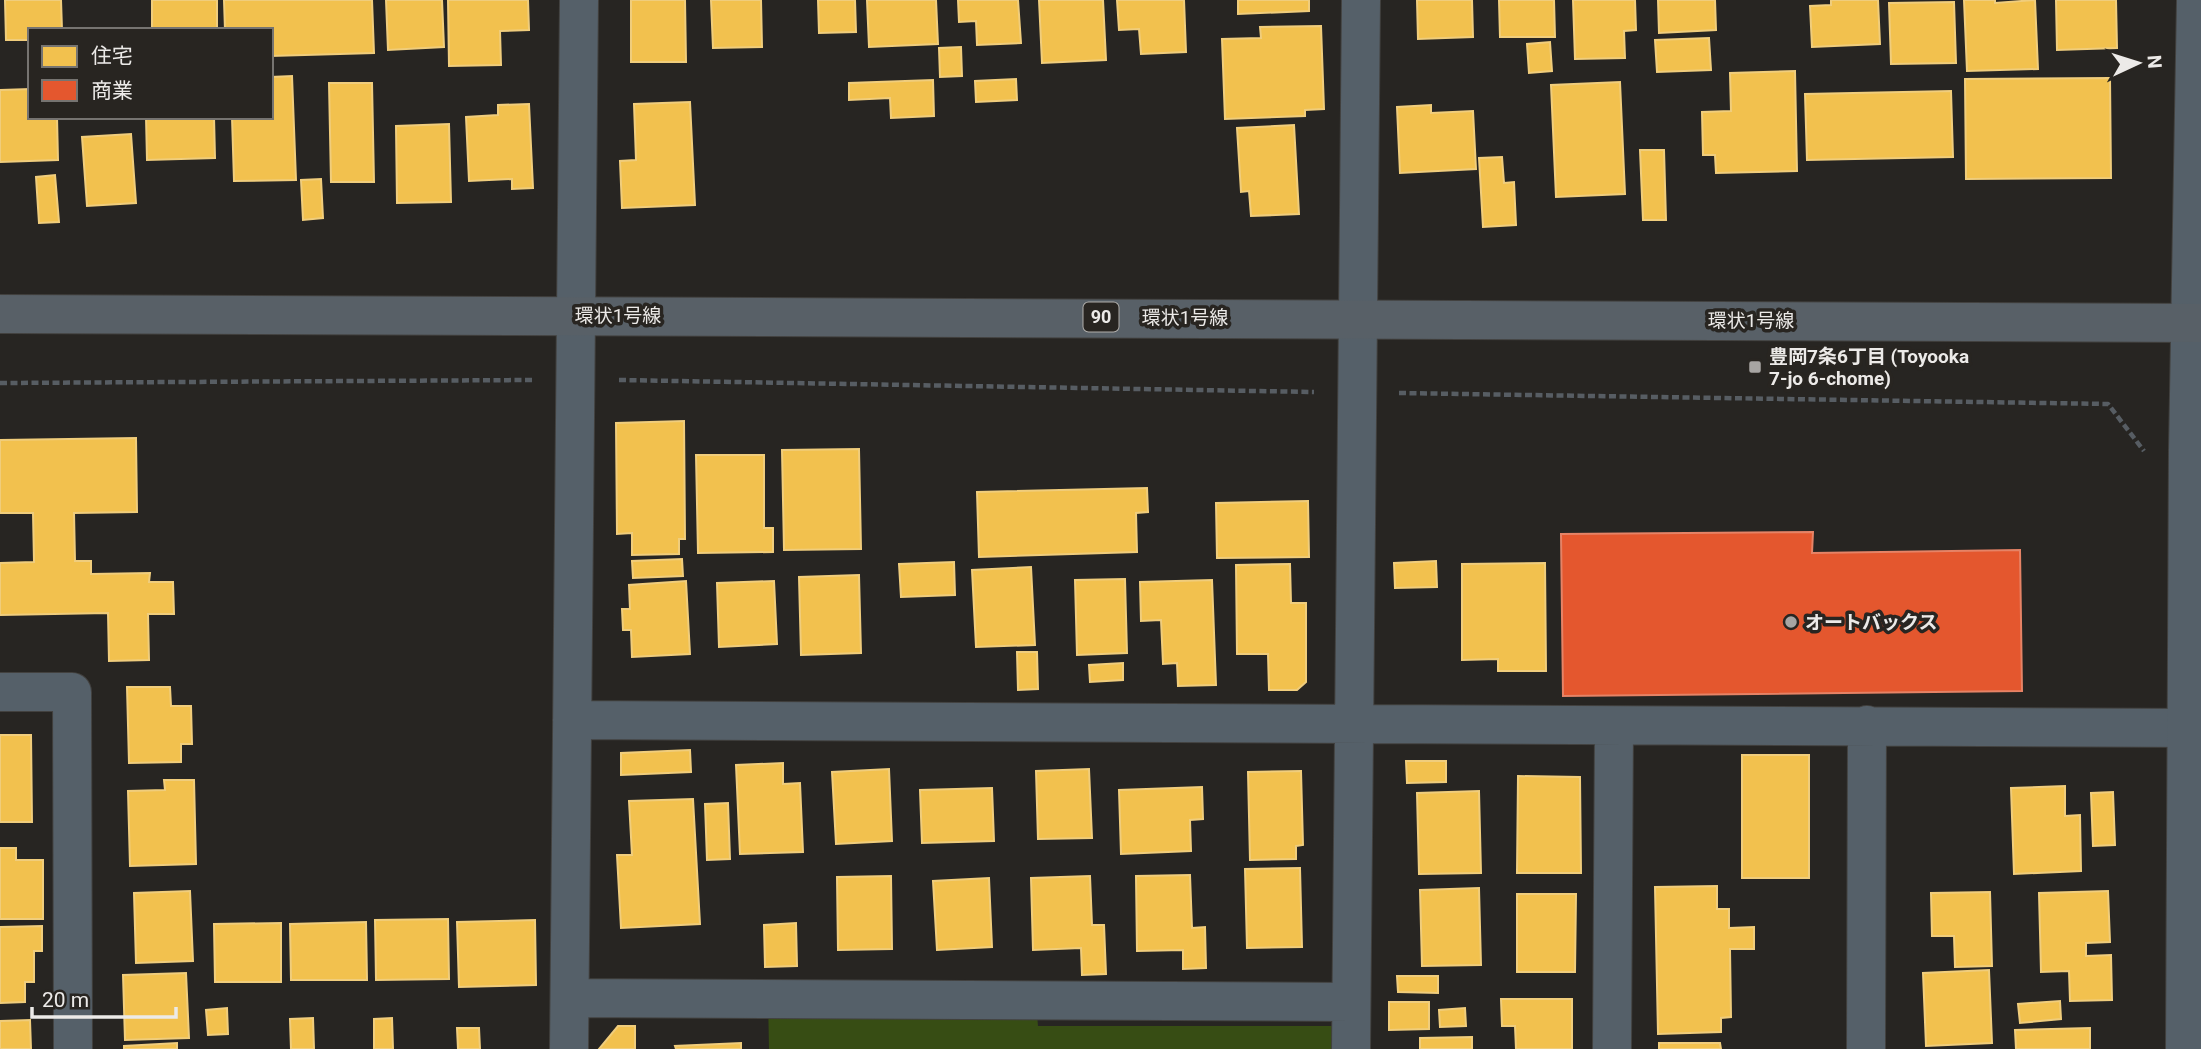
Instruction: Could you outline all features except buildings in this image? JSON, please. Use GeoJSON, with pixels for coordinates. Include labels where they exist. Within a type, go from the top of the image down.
{"type":"FeatureCollection","features":[{"type":"Feature","properties":{"kind":"main road","name":"環状1号線"},"geometry":{"type":"LineString","coordinates":[[0,314],[2195,323]]}},
{"type":"Feature","properties":{"kind":"street"},"geometry":{"type":"LineString","coordinates":[[569,1049],[579,0]]}},
{"type":"Feature","properties":{"kind":"street"},"geometry":{"type":"LineString","coordinates":[[1351,1049],[1356,724],[1355,392],[1359,318],[1361,0]]}},
{"type":"Feature","properties":{"kind":"street"},"geometry":{"type":"LineString","coordinates":[[2185,1049],[2194,728],[2188,450],[2195,323],[2196,0]]}},
{"type":"Feature","properties":{"kind":"street"},"geometry":{"type":"LineString","coordinates":[[0,692],[72,692],[73,1049]]}},
{"type":"Feature","properties":{"kind":"street"},"geometry":{"type":"LineString","coordinates":[[572,720],[1614,726],[1867,724],[2194,728]]}},
{"type":"Feature","properties":{"kind":"street"},"geometry":{"type":"LineString","coordinates":[[1866,1049],[1867,724]]}},
{"type":"Feature","properties":{"kind":"street"},"geometry":{"type":"LineString","coordinates":[[1612,1049],[1614,726]]}},
{"type":"Feature","properties":{"kind":"street"},"geometry":{"type":"LineString","coordinates":[[570,998],[1351,1002]]}},
{"type":"Feature","properties":{"kind":"path"},"geometry":{"type":"LineString","coordinates":[[0,383],[577,380],[2108,404],[2143,451],[2188,450]]}},
{"type":"Feature","properties":{"kind":"green space"},"geometry":{"type":"Polygon","coordinates":[[[768,997],[1036,1002],[1038,1026],[1332,1026],[1332,1049],[769,1049],[768,997]]]}},
{"type":"Feature","properties":{"kind":"place","name":"豊岡7条6丁目 (Toyooka 7-jo 6-chome)"},"geometry":{"type":"Point","coordinates":[1755,367]}},
{"type":"Feature","properties":{"kind":"place","name":"オートバックス"},"geometry":{"type":"Point","coordinates":[1791,622]}}]}
